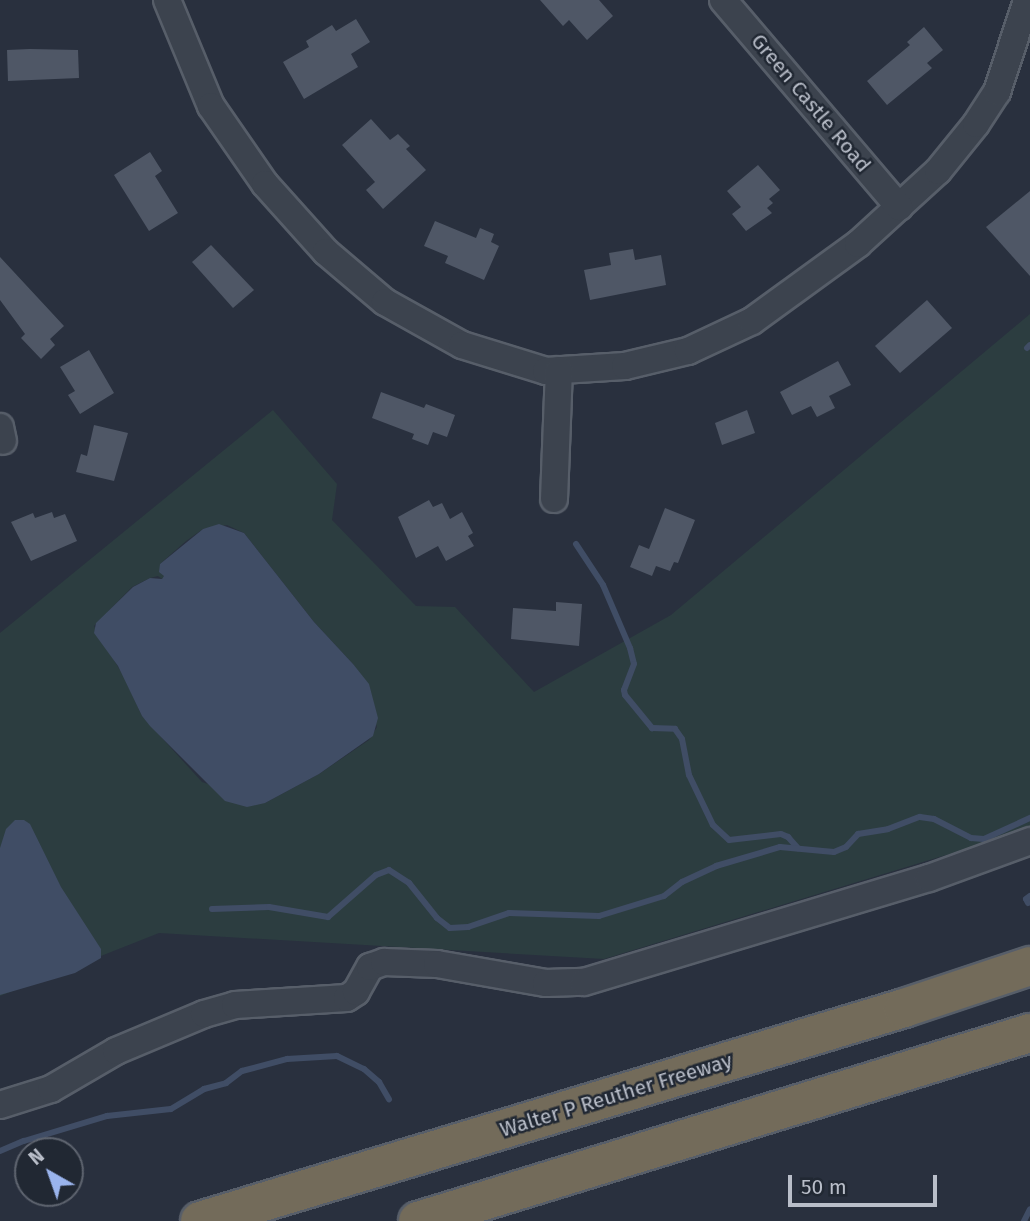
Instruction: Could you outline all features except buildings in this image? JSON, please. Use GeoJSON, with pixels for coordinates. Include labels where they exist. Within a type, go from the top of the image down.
{"type":"FeatureCollection","features":[{"type":"Feature","properties":{"kind":"highway","name":"Walter P Reuther Freeway"},"geometry":{"type":"LineString","coordinates":[[200,1221],[904,1008],[1030,966]]}},
{"type":"Feature","properties":{"kind":"highway"},"geometry":{"type":"LineString","coordinates":[[418,1221],[1030,1033]]}},
{"type":"Feature","properties":{"kind":"street"},"geometry":{"type":"LineString","coordinates":[[167,0],[211,106],[264,184],[326,252],[385,302],[462,345],[546,371],[625,366],[688,351],[726,335],[816,276],[858,244],[938,171],[997,92],[1027,0]]}},
{"type":"Feature","properties":{"kind":"street","name":"Green Castle Road"},"geometry":{"type":"LineString","coordinates":[[723,0],[899,206]]}},
{"type":"Feature","properties":{"kind":"street"},"geometry":{"type":"LineString","coordinates":[[554,499],[559,370]]}},
{"type":"Feature","properties":{"kind":"street"},"geometry":{"type":"LineString","coordinates":[[0,1105],[51,1088],[116,1051],[204,1014],[235,1005],[347,998],[356,992],[370,967],[384,962],[437,964],[546,983],[584,982],[929,878],[1030,841]]}},
{"type":"Feature","properties":{"kind":"shaded area"},"geometry":{"type":"Polygon","coordinates":[[[1030,314],[1030,844],[946,855],[604,959],[159,933],[0,996],[0,633],[273,410],[337,484],[332,520],[416,606],[455,607],[534,692],[671,615],[1030,314]],[[227,525],[203,529],[160,564],[165,576],[162,579],[158,576],[150,578],[132,587],[94,626],[124,677],[142,716],[202,782],[265,803],[319,774],[369,740],[377,727],[353,664],[314,622],[244,533],[227,525]]]}},
{"type":"Feature","properties":{"kind":"water"},"geometry":{"type":"Polygon","coordinates":[[[219,524],[244,533],[314,622],[353,664],[369,684],[378,718],[373,736],[319,774],[265,803],[247,807],[225,801],[150,726],[142,716],[118,666],[94,633],[96,623],[133,587],[150,578],[162,579],[164,576],[159,572],[160,564],[203,529],[219,524]]]}},
{"type":"Feature","properties":{"kind":"water"},"geometry":{"type":"Polygon","coordinates":[[[15,820],[24,820],[30,824],[61,887],[101,949],[101,958],[75,973],[0,995],[0,848],[6,829],[15,820]]]}},
{"type":"Feature","properties":{"kind":"waterway"},"geometry":{"type":"LineString","coordinates":[[1027,348],[1030,345]]}},
{"type":"Feature","properties":{"kind":"waterway"},"geometry":{"type":"LineString","coordinates":[[576,544],[603,585],[630,648],[634,664],[624,690],[625,695],[652,728],[675,729],[682,739],[689,775],[713,825],[729,840],[781,834],[788,837],[798,848]]}},
{"type":"Feature","properties":{"kind":"waterway"},"geometry":{"type":"LineString","coordinates":[[212,909],[269,907],[328,917],[376,875],[389,870],[409,883],[437,918],[450,928],[468,927],[509,913],[599,916],[664,896],[682,882],[716,866],[780,847],[834,852],[846,847],[858,834],[888,829],[920,817],[934,819],[971,838],[984,839],[1030,818]]}},
{"type":"Feature","properties":{"kind":"waterway"},"geometry":{"type":"LineString","coordinates":[[1028,903],[1026,899],[1030,896]]}},
{"type":"Feature","properties":{"kind":"waterway"},"geometry":{"type":"LineString","coordinates":[[0,1151],[107,1116],[171,1109],[204,1089],[226,1083],[242,1071],[287,1059],[337,1056],[364,1069],[379,1082],[389,1099]]}},
{"type":"Feature","properties":{"kind":"waterway"},"geometry":{"type":"LineString","coordinates":[[1024,1221],[1030,1209]]}}]}
